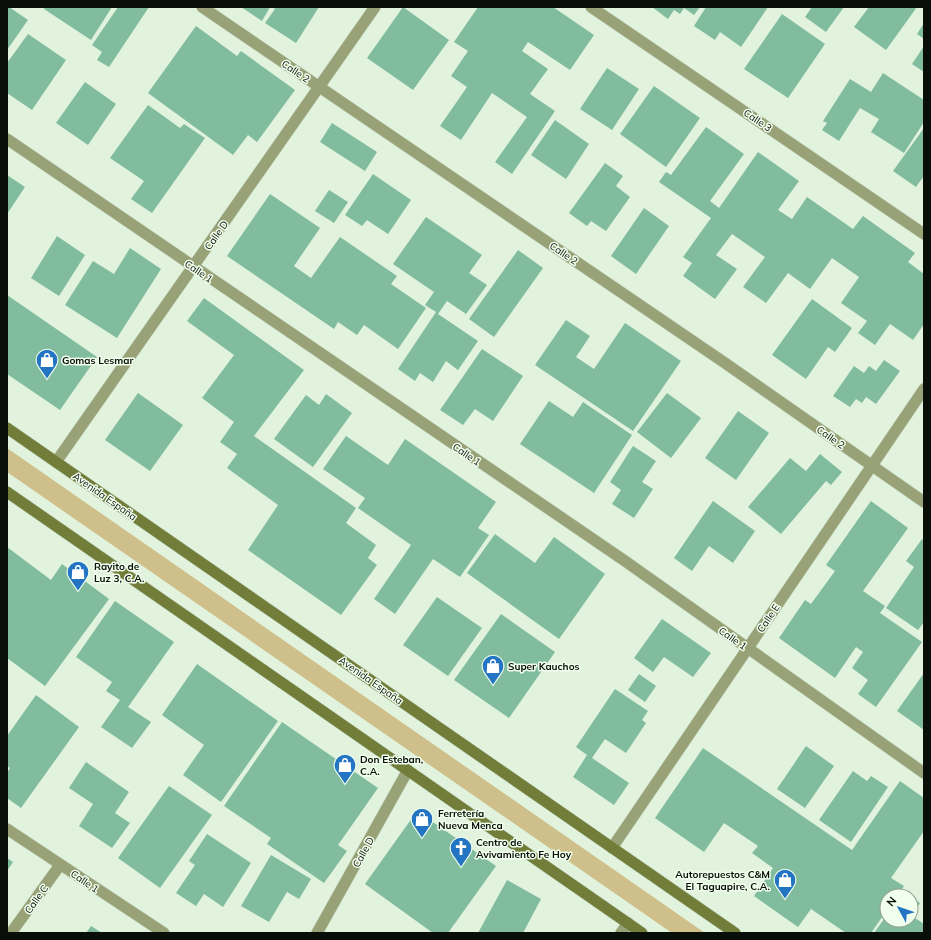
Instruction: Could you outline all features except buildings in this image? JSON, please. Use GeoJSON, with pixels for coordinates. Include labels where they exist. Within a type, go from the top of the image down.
{"type":"FeatureCollection","features":[{"type":"Feature","properties":{"kind":"main road","name":"Avenida España"},"geometry":{"type":"LineString","coordinates":[[7,428],[735,933]]}},
{"type":"Feature","properties":{"kind":"main road"},"geometry":{"type":"LineString","coordinates":[[7,492],[642,933]]}},
{"type":"Feature","properties":{"kind":"street","name":"Calle 2"},"geometry":{"type":"LineString","coordinates":[[202,7],[725,363],[924,502]]}},
{"type":"Feature","properties":{"kind":"street","name":"Calle D"},"geometry":{"type":"LineString","coordinates":[[56,462],[375,7]]}},
{"type":"Feature","properties":{"kind":"street","name":"Calle 3"},"geometry":{"type":"LineString","coordinates":[[591,7],[924,234]]}},
{"type":"Feature","properties":{"kind":"street","name":"Calle 1"},"geometry":{"type":"LineString","coordinates":[[7,139],[625,561],[924,773]]}},
{"type":"Feature","properties":{"kind":"street","name":"Calle E"},"geometry":{"type":"LineString","coordinates":[[612,848],[924,389]]}},
{"type":"Feature","properties":{"kind":"street","name":"Calle D"},"geometry":{"type":"LineString","coordinates":[[317,933],[408,770]]}},
{"type":"Feature","properties":{"kind":"street","name":"Calle 1"},"geometry":{"type":"LineString","coordinates":[[7,829],[164,933]]}},
{"type":"Feature","properties":{"kind":"street","name":"Calle C"},"geometry":{"type":"LineString","coordinates":[[11,933],[60,864]]}},
{"type":"Feature","properties":{"kind":"street"},"geometry":{"type":"LineString","coordinates":[[621,933],[628,923]]}},
{"type":"Feature","properties":{"kind":"shaded area"},"geometry":{"type":"Polygon","coordinates":[[[7,448],[705,933],[672,933],[7,472],[7,448]]]}},
{"type":"Feature","properties":{"kind":"place","name":"Gomas Lesmar"},"geometry":{"type":"Point","coordinates":[47,380]}},
{"type":"Feature","properties":{"kind":"place","name":"Rayito de Luz 3, C.A."},"geometry":{"type":"Point","coordinates":[78,592]}},
{"type":"Feature","properties":{"kind":"place","name":"Super Kauchos"},"geometry":{"type":"Point","coordinates":[493,686]}},
{"type":"Feature","properties":{"kind":"place","name":"Don Esteban, C.A."},"geometry":{"type":"Point","coordinates":[345,784]}},
{"type":"Feature","properties":{"kind":"place","name":"Ferretería Nueva Menca"},"geometry":{"type":"Point","coordinates":[422,838]}},
{"type":"Feature","properties":{"kind":"place","name":"Centro de Avivamiento Fe Hoy"},"geometry":{"type":"Point","coordinates":[461,868]}},
{"type":"Feature","properties":{"kind":"place","name":"Autorepuestos C&M El Taguapire, C.A."},"geometry":{"type":"Point","coordinates":[785,900]}}]}
